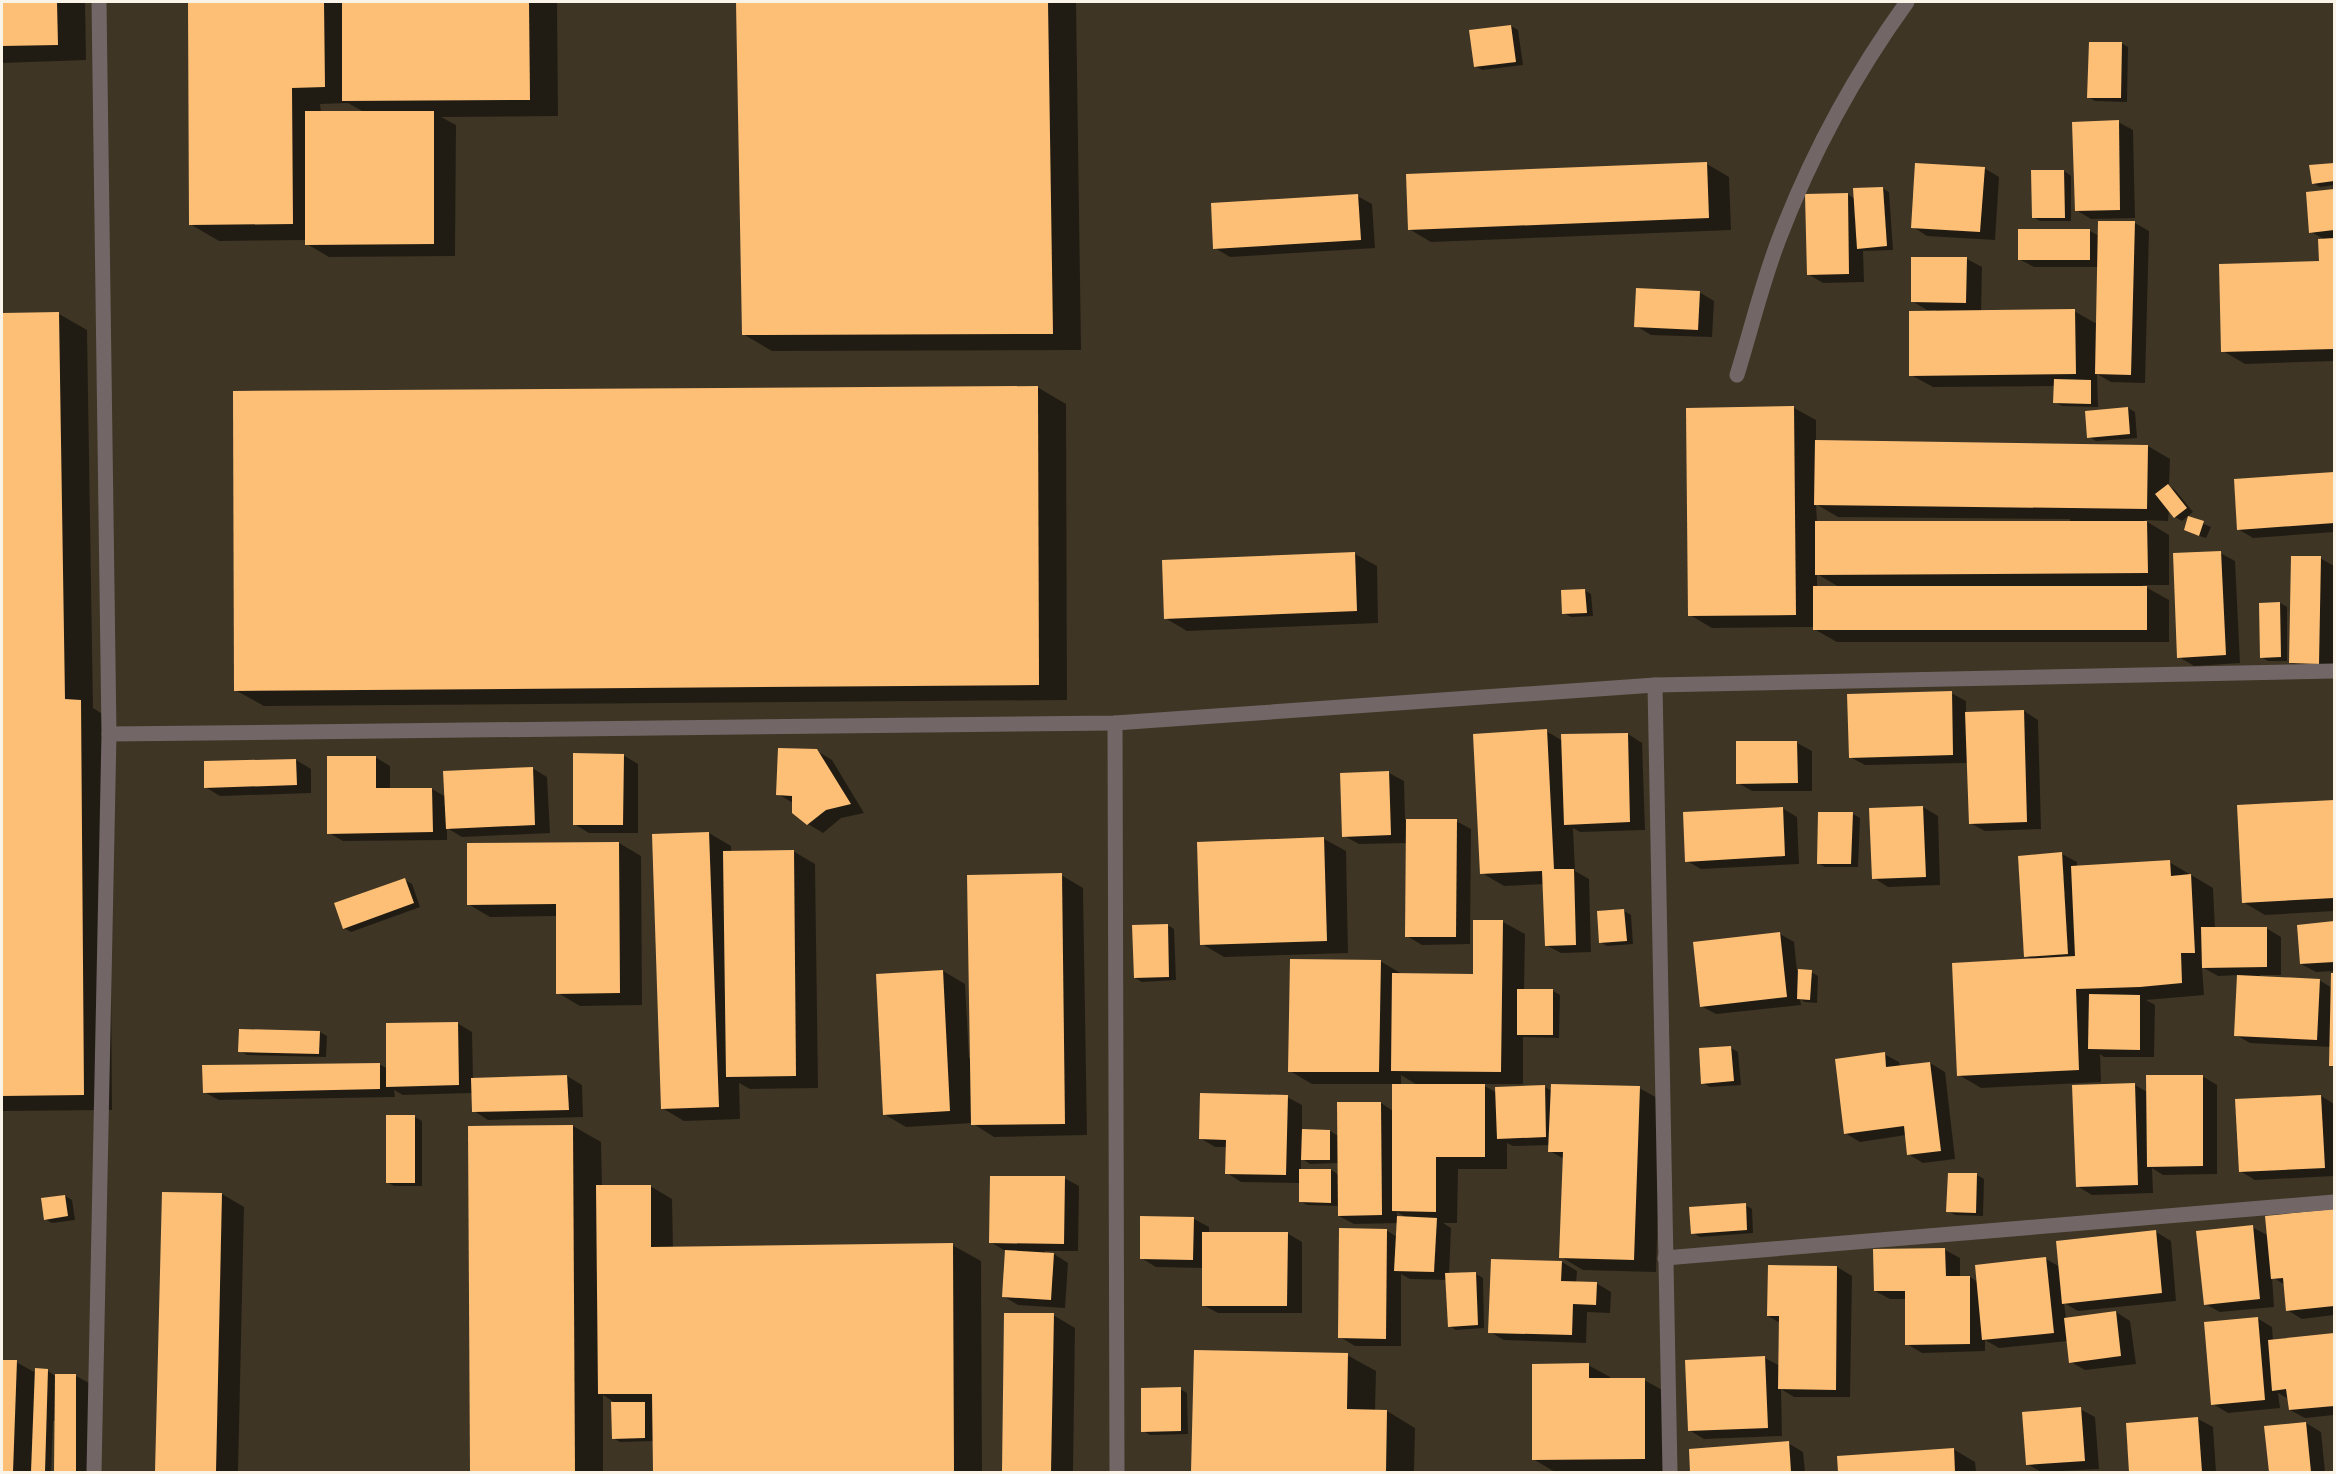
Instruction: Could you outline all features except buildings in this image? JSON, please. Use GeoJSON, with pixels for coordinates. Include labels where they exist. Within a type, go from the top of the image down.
{"type":"FeatureCollection","features":[{"type":"Feature","properties":{"kind":"street"},"geometry":{"type":"LineString","coordinates":[[94,1473],[109,734],[99,2]]}},
{"type":"Feature","properties":{"kind":"street"},"geometry":{"type":"LineString","coordinates":[[1737,375],[1779,240],[1816,153],[1873,48],[1907,2]]}},
{"type":"Feature","properties":{"kind":"street"},"geometry":{"type":"LineString","coordinates":[[109,734],[1115,723],[1655,686],[2334,671]]}},
{"type":"Feature","properties":{"kind":"street"},"geometry":{"type":"LineString","coordinates":[[1655,686],[1670,1473]]}},
{"type":"Feature","properties":{"kind":"street"},"geometry":{"type":"LineString","coordinates":[[1115,723],[1117,1473]]}},
{"type":"Feature","properties":{"kind":"street"},"geometry":{"type":"LineString","coordinates":[[1665,1258],[2334,1202]]}}]}
